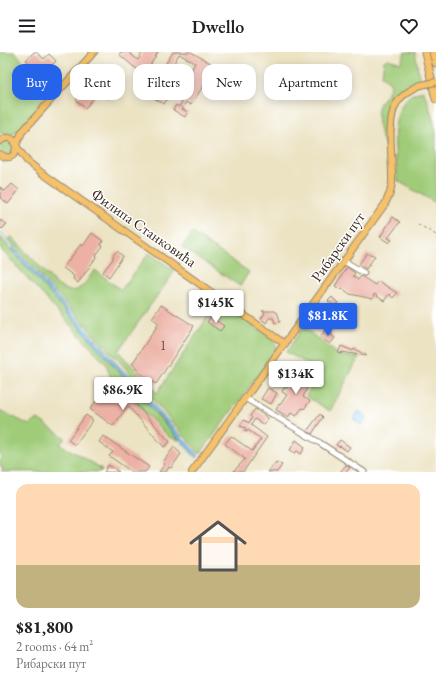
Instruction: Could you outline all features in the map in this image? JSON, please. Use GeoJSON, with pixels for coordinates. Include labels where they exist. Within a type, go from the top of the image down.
{"type":"FeatureCollection","features":[{"type":"Feature","properties":{"kind":"highway"},"geometry":{"type":"LineString","coordinates":[[425,52],[436,99]]}},
{"type":"Feature","properties":{"kind":"highway"},"geometry":{"type":"LineString","coordinates":[[433,52],[436,63]]}},
{"type":"Feature","properties":{"kind":"main road"},"geometry":{"type":"LineString","coordinates":[[4,157],[15,153],[16,146],[22,132],[94,52]]}},
{"type":"Feature","properties":{"kind":"main road","name":"Рибарски пут"},"geometry":{"type":"LineString","coordinates":[[192,472],[385,204],[390,192],[392,175],[391,123],[396,105],[407,92],[421,85],[436,82]]}},
{"type":"Feature","properties":{"kind":"main road"},"geometry":{"type":"LineString","coordinates":[[3,138],[22,132]]}},
{"type":"Feature","properties":{"kind":"main road","name":"Филипа Станковића"},"geometry":{"type":"LineString","coordinates":[[3,138],[13,140],[27,161],[285,344]]}},
{"type":"Feature","properties":{"kind":"main road","name":"Филипа Станковића"},"geometry":{"type":"LineString","coordinates":[[4,157],[27,161]]}},
{"type":"Feature","properties":{"kind":"street"},"geometry":{"type":"LineString","coordinates":[[344,261],[364,274]]}},
{"type":"Feature","properties":{"kind":"street"},"geometry":{"type":"LineString","coordinates":[[245,398],[320,443],[364,472]]}},
{"type":"Feature","properties":{"kind":"path"},"geometry":{"type":"LineString","coordinates":[[418,224],[436,235]]}},
{"type":"Feature","properties":{"kind":"green space"},"geometry":{"type":"Polygon","coordinates":[[[0,52],[15,52],[25,64],[12,64],[12,100],[47,100],[18,132],[6,135],[0,133],[0,52]]]}},
{"type":"Feature","properties":{"kind":"green space"},"geometry":{"type":"Polygon","coordinates":[[[405,52],[415,52],[420,82],[408,88],[395,99],[389,114],[388,123],[389,157],[377,118],[379,105],[391,86],[391,83],[382,76],[384,61],[388,59],[401,63],[405,52]]]}},
{"type":"Feature","properties":{"kind":"green space"},"geometry":{"type":"Polygon","coordinates":[[[423,91],[428,102],[436,131],[436,203],[398,181],[395,135],[399,112],[403,103],[411,95],[423,91]]]}},
{"type":"Feature","properties":{"kind":"green space"},"geometry":{"type":"Polygon","coordinates":[[[7,140],[12,142],[14,147],[12,152],[7,154],[2,152],[0,147],[2,142],[7,140]]]}},
{"type":"Feature","properties":{"kind":"green space"},"geometry":{"type":"Polygon","coordinates":[[[192,233],[249,272],[240,286],[182,247],[192,233]]]}},
{"type":"Feature","properties":{"kind":"green space"},"geometry":{"type":"Polygon","coordinates":[[[11,236],[57,285],[70,291],[83,285],[95,270],[121,290],[149,253],[174,270],[118,351],[157,393],[219,300],[273,340],[276,347],[275,352],[200,454],[115,356],[114,357],[8,239],[11,236]]]}},
{"type":"Feature","properties":{"kind":"green space"},"geometry":{"type":"Polygon","coordinates":[[[0,237],[179,440],[169,437],[111,378],[106,364],[0,248],[0,237]]]}},
{"type":"Feature","properties":{"kind":"green space"},"geometry":{"type":"Polygon","coordinates":[[[303,327],[338,355],[359,357],[330,411],[306,396],[321,371],[286,352],[303,327]]]}},
{"type":"Feature","properties":{"kind":"green space"},"geometry":{"type":"Polygon","coordinates":[[[0,410],[29,425],[38,419],[65,438],[60,444],[102,469],[100,472],[2,472],[3,468],[0,466],[0,410]]]}},
{"type":"Feature","properties":{"kind":"water"},"geometry":{"type":"Polygon","coordinates":[[[13,247],[199,456],[196,458],[11,249],[13,247]]]}},
{"type":"Feature","properties":{"kind":"water"},"geometry":{"type":"Polygon","coordinates":[[[359,411],[364,414],[366,418],[365,422],[361,425],[353,419],[359,411]]]}},
{"type":"Feature","properties":{"kind":"building"},"geometry":{"type":"Polygon","coordinates":[[[34,52],[36,52],[44,59],[49,54],[56,61],[53,64],[30,64],[26,60],[34,52]]]}},
{"type":"Feature","properties":{"kind":"building"},"geometry":{"type":"Polygon","coordinates":[[[121,52],[128,52],[138,60],[143,52],[158,52],[151,64],[133,64],[133,66],[119,54],[121,52]]]}},
{"type":"Feature","properties":{"kind":"building"},"geometry":{"type":"Polygon","coordinates":[[[173,52],[191,52],[212,64],[202,64],[202,88],[191,105],[186,102],[182,109],[188,112],[185,117],[173,110],[176,105],[179,107],[183,100],[194,100],[195,63],[179,54],[173,64],[166,64],[173,52]]]}},
{"type":"Feature","properties":{"kind":"building"},"geometry":{"type":"Polygon","coordinates":[[[76,100],[92,100],[85,108],[76,100]]]}},
{"type":"Feature","properties":{"kind":"building"},"geometry":{"type":"Polygon","coordinates":[[[157,100],[166,100],[164,104],[157,100]]]}},
{"type":"Feature","properties":{"kind":"building"},"geometry":{"type":"Polygon","coordinates":[[[12,184],[19,190],[8,204],[0,197],[0,187],[5,191],[12,184]]]}},
{"type":"Feature","properties":{"kind":"building"},"geometry":{"type":"Polygon","coordinates":[[[393,217],[400,222],[388,238],[392,240],[389,243],[380,237],[393,217]]]}},
{"type":"Feature","properties":{"kind":"building"},"geometry":{"type":"Polygon","coordinates":[[[0,220],[7,224],[2,229],[0,227],[0,220]]]}},
{"type":"Feature","properties":{"kind":"building"},"geometry":{"type":"Polygon","coordinates":[[[92,233],[103,241],[101,245],[103,246],[78,283],[73,279],[74,276],[63,268],[81,244],[83,246],[92,233]]]}},
{"type":"Feature","properties":{"kind":"building"},"geometry":{"type":"Polygon","coordinates":[[[117,251],[123,256],[109,277],[103,272],[117,251]]]}},
{"type":"Feature","properties":{"kind":"building"},"geometry":{"type":"Polygon","coordinates":[[[367,253],[375,256],[366,269],[359,264],[367,253]]]}},
{"type":"Feature","properties":{"kind":"building"},"geometry":{"type":"Polygon","coordinates":[[[347,267],[355,273],[353,276],[358,280],[361,276],[375,285],[378,281],[397,293],[393,298],[389,294],[384,301],[374,294],[373,299],[350,294],[342,288],[341,290],[335,286],[347,267]]]}},
{"type":"Feature","properties":{"kind":"building"},"geometry":{"type":"Polygon","coordinates":[[[332,297],[338,303],[334,306],[328,301],[332,297]]]}},
{"type":"Feature","properties":{"kind":"building"},"geometry":{"type":"Polygon","coordinates":[[[161,305],[194,326],[156,384],[138,372],[139,371],[135,368],[136,367],[132,364],[159,323],[152,318],[161,305]]]}},
{"type":"Feature","properties":{"kind":"building"},"geometry":{"type":"Polygon","coordinates":[[[262,311],[274,311],[278,314],[280,322],[275,323],[273,318],[269,318],[266,323],[261,319],[265,313],[262,311]]]}},
{"type":"Feature","properties":{"kind":"building"},"geometry":{"type":"Polygon","coordinates":[[[341,311],[347,315],[341,322],[336,317],[341,311]]]}},
{"type":"Feature","properties":{"kind":"building"},"geometry":{"type":"Polygon","coordinates":[[[211,317],[224,326],[220,331],[207,322],[211,317]]]}},
{"type":"Feature","properties":{"kind":"building"},"geometry":{"type":"Polygon","coordinates":[[[326,329],[335,338],[330,344],[320,337],[326,329]]]}},
{"type":"Feature","properties":{"kind":"building"},"geometry":{"type":"Polygon","coordinates":[[[341,346],[353,351],[354,349],[366,355],[342,352],[341,354],[338,353],[341,346]]]}},
{"type":"Feature","properties":{"kind":"building"},"geometry":{"type":"Polygon","coordinates":[[[305,370],[312,374],[315,370],[318,373],[303,397],[310,401],[296,416],[291,413],[288,417],[276,410],[287,395],[282,392],[291,382],[295,384],[305,370]]]}},
{"type":"Feature","properties":{"kind":"building"},"geometry":{"type":"Polygon","coordinates":[[[109,383],[134,402],[170,442],[164,447],[128,406],[113,426],[90,409],[109,383]]]}},
{"type":"Feature","properties":{"kind":"building"},"geometry":{"type":"Polygon","coordinates":[[[268,388],[277,393],[271,404],[261,399],[268,388]]]}},
{"type":"Feature","properties":{"kind":"building"},"geometry":{"type":"Polygon","coordinates":[[[255,409],[268,418],[264,425],[255,419],[251,425],[267,437],[243,472],[233,472],[245,459],[225,444],[231,436],[252,451],[261,439],[248,430],[247,432],[244,431],[246,428],[240,426],[244,420],[249,423],[252,418],[250,416],[255,409]]]}},
{"type":"Feature","properties":{"kind":"building"},"geometry":{"type":"Polygon","coordinates":[[[320,414],[323,417],[312,434],[307,431],[320,414]]]}},
{"type":"Feature","properties":{"kind":"building"},"geometry":{"type":"Polygon","coordinates":[[[86,415],[93,420],[75,445],[68,440],[86,415]]]}},
{"type":"Feature","properties":{"kind":"building"},"geometry":{"type":"Polygon","coordinates":[[[103,436],[149,467],[145,472],[132,472],[109,456],[113,452],[99,442],[103,436]]]}},
{"type":"Feature","properties":{"kind":"building"},"geometry":{"type":"Polygon","coordinates":[[[296,440],[305,447],[301,454],[297,451],[295,453],[290,450],[296,440]]]}},
{"type":"Feature","properties":{"kind":"building"},"geometry":{"type":"Polygon","coordinates":[[[340,440],[350,447],[347,451],[336,445],[340,440]]]}},
{"type":"Feature","properties":{"kind":"building"},"geometry":{"type":"Polygon","coordinates":[[[174,447],[181,454],[171,468],[169,467],[166,472],[159,472],[165,464],[163,462],[174,447]]]}},
{"type":"Feature","properties":{"kind":"building"},"geometry":{"type":"Polygon","coordinates":[[[276,462],[282,465],[277,472],[268,472],[276,462]]]}},
{"type":"Feature","properties":{"kind":"building"},"geometry":{"type":"Polygon","coordinates":[[[108,465],[119,472],[104,472],[108,465]]]}},
{"type":"Feature","properties":{"kind":"building"},"geometry":{"type":"Polygon","coordinates":[[[346,465],[350,468],[346,472],[340,472],[346,465]]]}},
{"type":"Feature","properties":{"kind":"waterway"},"geometry":{"type":"LineString","coordinates":[[0,232],[14,248]]}},
{"type":"Feature","properties":{"kind":"waterway"},"geometry":{"type":"LineString","coordinates":[[68,309],[75,317]]}},
{"type":"Feature","properties":{"kind":"waterway"},"geometry":{"type":"LineString","coordinates":[[80,322],[88,332]]}}]}
